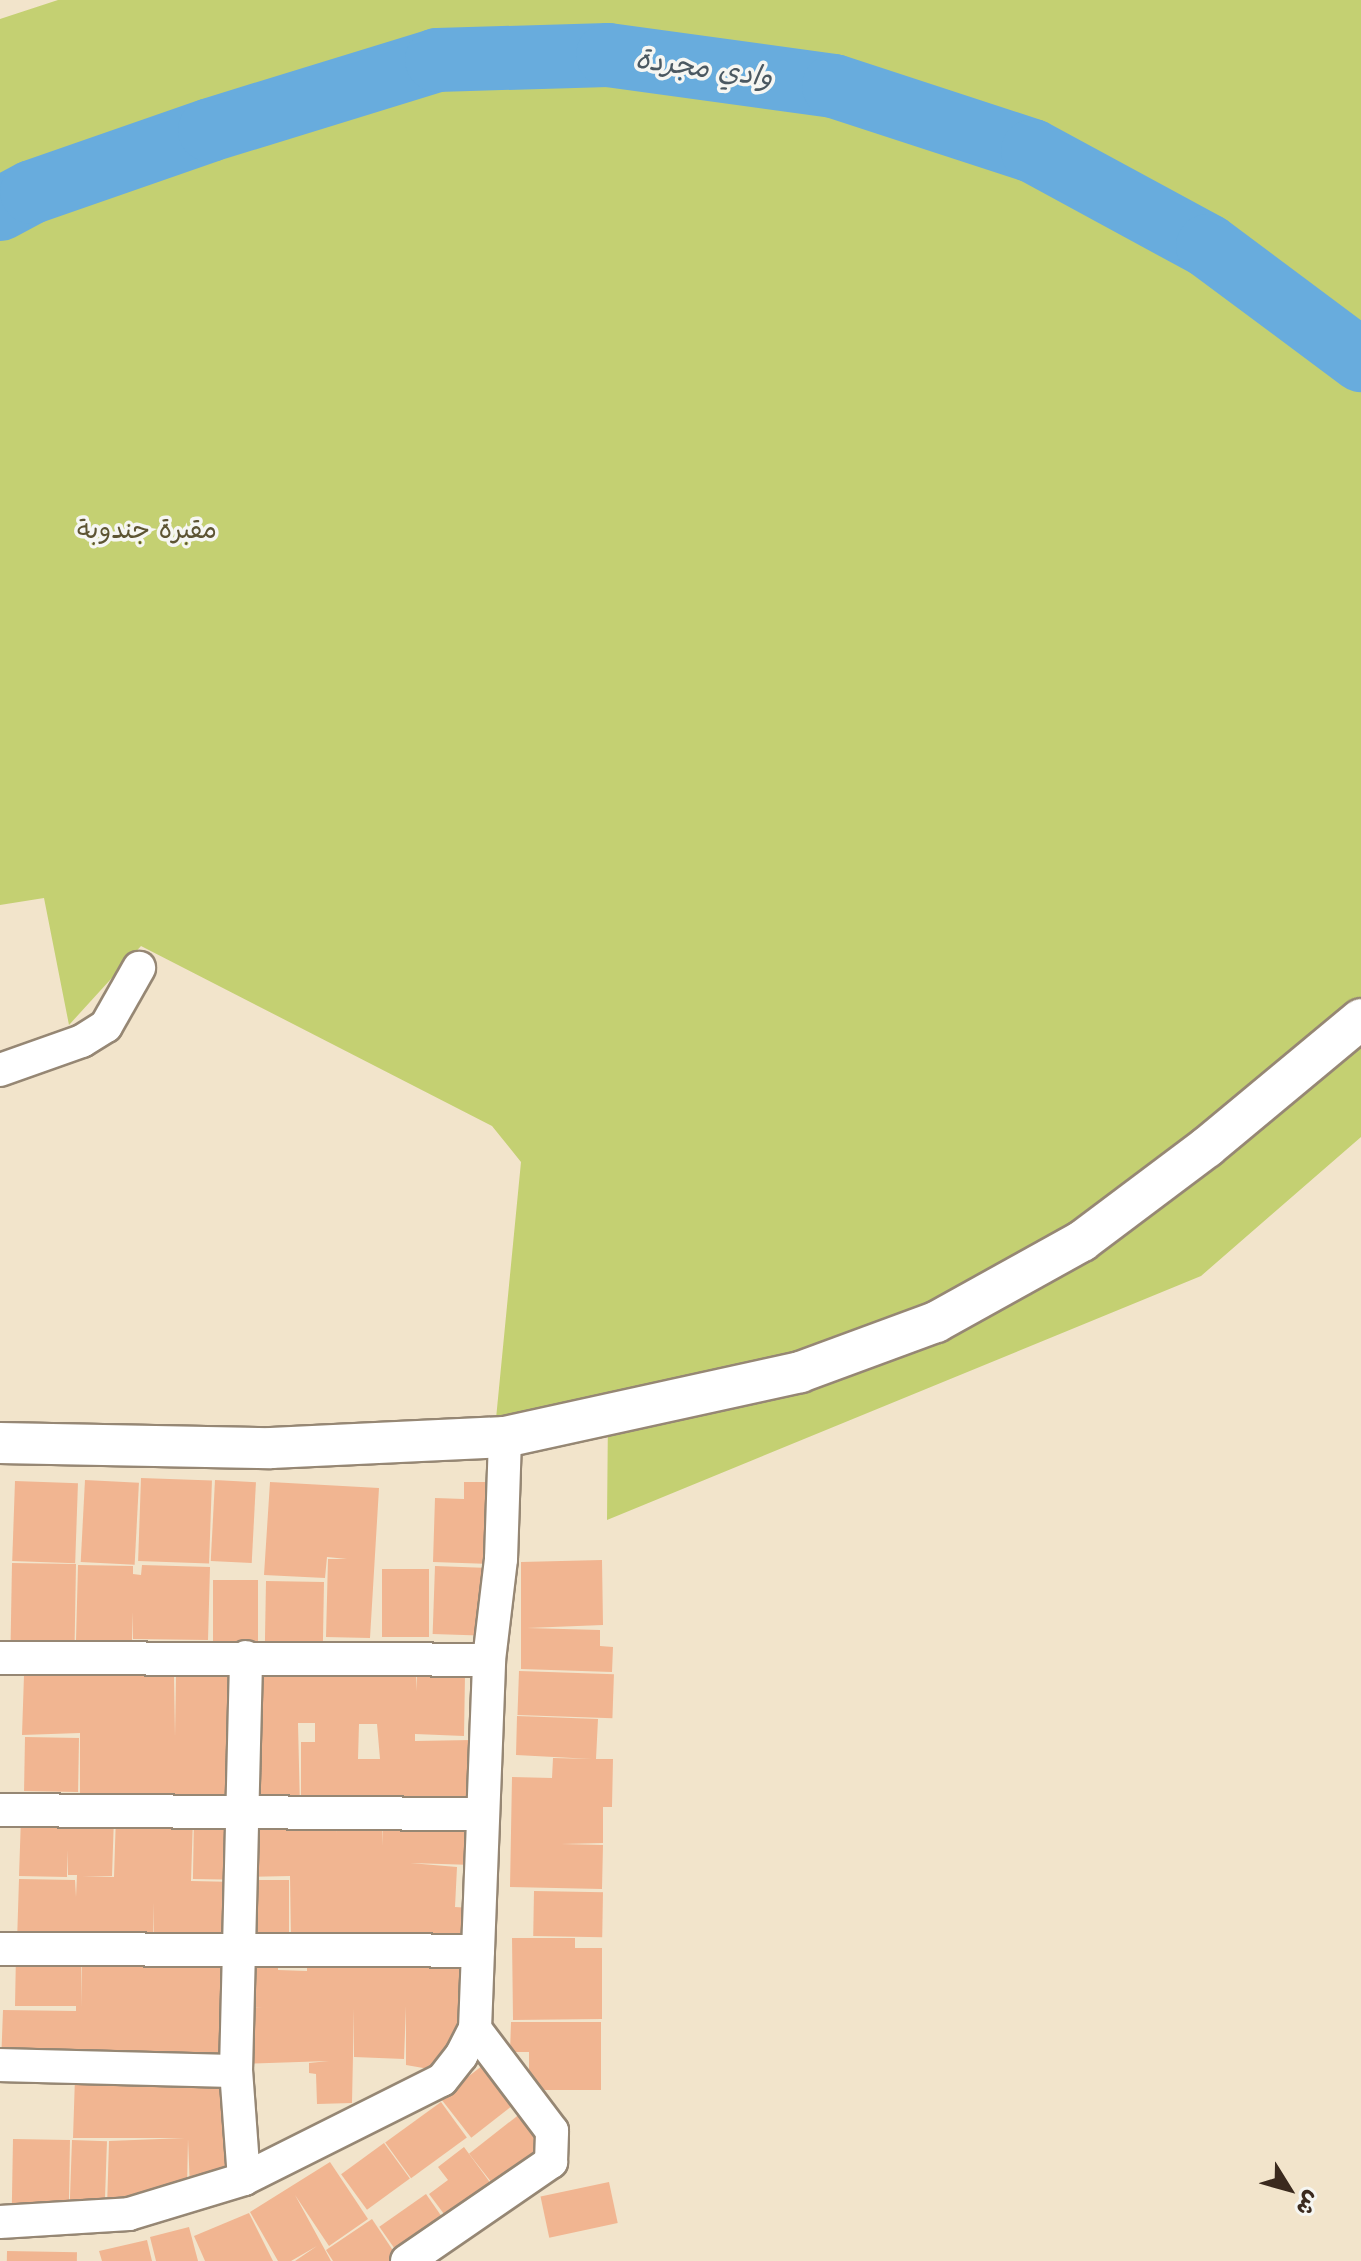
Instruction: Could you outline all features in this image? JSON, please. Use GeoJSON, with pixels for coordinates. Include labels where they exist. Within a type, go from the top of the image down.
{"type":"FeatureCollection","features":[{"type":"Feature","properties":{"kind":"street"},"geometry":{"type":"LineString","coordinates":[[0,1070],[82,1041],[106,1026],[139,968]]}},
{"type":"Feature","properties":{"kind":"street"},"geometry":{"type":"LineString","coordinates":[[0,1443],[271,1448],[505,1437],[787,1376],[936,1322],[1082,1241],[1207,1147],[1361,1019]]}},
{"type":"Feature","properties":{"kind":"street"},"geometry":{"type":"LineString","coordinates":[[0,2222],[129,2214],[244,2179],[442,2080],[475,2029],[489,1660],[501,1559],[505,1437]]}},
{"type":"Feature","properties":{"kind":"street"},"geometry":{"type":"LineString","coordinates":[[244,2179],[236,2071],[239,1812],[246,1657]]}},
{"type":"Feature","properties":{"kind":"street"},"geometry":{"type":"LineString","coordinates":[[0,1658],[489,1660]]}},
{"type":"Feature","properties":{"kind":"street"},"geometry":{"type":"LineString","coordinates":[[0,1810],[482,1814]]}},
{"type":"Feature","properties":{"kind":"street"},"geometry":{"type":"LineString","coordinates":[[0,1949],[478,1951]]}},
{"type":"Feature","properties":{"kind":"street"},"geometry":{"type":"LineString","coordinates":[[407,2261],[551,2162],[552,2131],[475,2029]]}},
{"type":"Feature","properties":{"kind":"street"},"geometry":{"type":"LineString","coordinates":[[0,2065],[236,2071]]}},
{"type":"Feature","properties":{"kind":"green space","name":"مقبرة جندوبة"},"geometry":{"type":"Polygon","coordinates":[[[58,0],[1361,0],[1361,1137],[1201,1276],[607,1520],[608,1413],[495,1429],[521,1162],[492,1126],[141,946],[69,1025],[44,898],[0,905],[0,19],[58,0]]]}},
{"type":"Feature","properties":{"kind":"building"},"geometry":{"type":"Polygon","coordinates":[[[141,1478],[212,1480],[209,1563],[138,1561],[141,1478]]]}},
{"type":"Feature","properties":{"kind":"building"},"geometry":{"type":"Polygon","coordinates":[[[85,1480],[139,1483],[135,1565],[81,1562],[85,1480]]]}},
{"type":"Feature","properties":{"kind":"building"},"geometry":{"type":"Polygon","coordinates":[[[215,1480],[256,1482],[252,1563],[211,1561],[215,1480]]]}},
{"type":"Feature","properties":{"kind":"building"},"geometry":{"type":"Polygon","coordinates":[[[15,1481],[78,1483],[75,1563],[12,1561],[15,1481]]]}},
{"type":"Feature","properties":{"kind":"building"},"geometry":{"type":"Polygon","coordinates":[[[270,1482],[379,1488],[370,1638],[326,1637],[328,1559],[347,1559],[327,1557],[325,1578],[264,1575],[270,1482]]]}},
{"type":"Feature","properties":{"kind":"building"},"geometry":{"type":"Polygon","coordinates":[[[464,1482],[494,1482],[491,1564],[433,1562],[435,1498],[464,1499],[464,1482]]]}},
{"type":"Feature","properties":{"kind":"building"},"geometry":{"type":"Polygon","coordinates":[[[602,1560],[603,1625],[527,1628],[600,1630],[600,1646],[613,1647],[612,1672],[521,1669],[521,1562],[602,1560]]]}},
{"type":"Feature","properties":{"kind":"building"},"geometry":{"type":"Polygon","coordinates":[[[12,1563],[76,1564],[75,1642],[11,1641],[12,1563]]]}},
{"type":"Feature","properties":{"kind":"building"},"geometry":{"type":"Polygon","coordinates":[[[78,1565],[133,1566],[133,1574],[141,1575],[142,1565],[210,1567],[208,1640],[133,1639],[132,1612],[132,1641],[76,1640],[78,1565]]]}},
{"type":"Feature","properties":{"kind":"building"},"geometry":{"type":"Polygon","coordinates":[[[435,1566],[489,1568],[487,1636],[433,1634],[435,1566]]]}},
{"type":"Feature","properties":{"kind":"building"},"geometry":{"type":"Polygon","coordinates":[[[382,1569],[429,1569],[429,1637],[382,1637],[382,1569]]]}},
{"type":"Feature","properties":{"kind":"building"},"geometry":{"type":"Polygon","coordinates":[[[213,1580],[258,1580],[258,1641],[213,1641],[213,1580]]]}},
{"type":"Feature","properties":{"kind":"building"},"geometry":{"type":"Polygon","coordinates":[[[266,1581],[324,1582],[323,1644],[265,1643],[266,1581]]]}},
{"type":"Feature","properties":{"kind":"building"},"geometry":{"type":"Polygon","coordinates":[[[519,1671],[614,1674],[612,1718],[517,1715],[519,1671]]]}},
{"type":"Feature","properties":{"kind":"building"},"geometry":{"type":"Polygon","coordinates":[[[246,1674],[416,1675],[417,1691],[417,1674],[465,1675],[464,1736],[415,1734],[415,1741],[472,1740],[470,1803],[301,1803],[301,1742],[315,1742],[315,1723],[298,1723],[300,1808],[245,1808],[246,1674]],[[359,1724],[358,1759],[380,1759],[377,1724],[359,1724]]]}},
{"type":"Feature","properties":{"kind":"building"},"geometry":{"type":"Polygon","coordinates":[[[24,1675],[174,1676],[175,1737],[176,1676],[242,1677],[239,1808],[80,1794],[80,1733],[22,1735],[24,1675]]]}},
{"type":"Feature","properties":{"kind":"building"},"geometry":{"type":"Polygon","coordinates":[[[517,1716],[598,1719],[596,1759],[613,1759],[612,1807],[603,1807],[603,1843],[561,1844],[603,1845],[602,1889],[510,1887],[512,1777],[552,1778],[553,1758],[592,1759],[516,1755],[517,1716]]]}},
{"type":"Feature","properties":{"kind":"building"},"geometry":{"type":"Polygon","coordinates":[[[25,1737],[79,1738],[78,1792],[24,1791],[25,1737]]]}},
{"type":"Feature","properties":{"kind":"building"},"geometry":{"type":"Polygon","coordinates":[[[116,1815],[193,1817],[191,1881],[236,1882],[236,1944],[154,1946],[154,1902],[153,1946],[17,1942],[19,1879],[75,1880],[76,1897],[77,1875],[68,1875],[67,1850],[67,1877],[19,1876],[21,1817],[114,1817],[112,1876],[82,1876],[114,1877],[116,1815]]]}},
{"type":"Feature","properties":{"kind":"building"},"geometry":{"type":"Polygon","coordinates":[[[336,1816],[336,1833],[337,1816],[383,1816],[382,1846],[384,1817],[474,1819],[473,1865],[410,1863],[457,1867],[455,1907],[471,1908],[470,1939],[291,1940],[290,1876],[243,1877],[243,1818],[336,1816]]]}},
{"type":"Feature","properties":{"kind":"building"},"geometry":{"type":"Polygon","coordinates":[[[194,1818],[238,1819],[237,1880],[193,1879],[194,1818]]]}},
{"type":"Feature","properties":{"kind":"building"},"geometry":{"type":"Polygon","coordinates":[[[240,1880],[289,1880],[289,1938],[240,1938],[240,1880]]]}},
{"type":"Feature","properties":{"kind":"building"},"geometry":{"type":"Polygon","coordinates":[[[534,1891],[603,1892],[602,1937],[533,1936],[534,1891]]]}},
{"type":"Feature","properties":{"kind":"building"},"geometry":{"type":"Polygon","coordinates":[[[512,1938],[575,1938],[575,1948],[602,1948],[602,2019],[513,2020],[512,1938]]]}},
{"type":"Feature","properties":{"kind":"building"},"geometry":{"type":"Polygon","coordinates":[[[235,1952],[234,2071],[75,2066],[75,2051],[73,2065],[1,2064],[3,2010],[76,2011],[76,2006],[15,2006],[16,1953],[81,1953],[82,2007],[82,1953],[235,1952]]]}},
{"type":"Feature","properties":{"kind":"building"},"geometry":{"type":"Polygon","coordinates":[[[307,1952],[474,1956],[456,2052],[429,2069],[406,2065],[406,2006],[404,2059],[354,2057],[354,2008],[352,2103],[317,2104],[316,2074],[309,2073],[309,2063],[329,2061],[239,2064],[240,2008],[263,2008],[239,2007],[241,1954],[278,1955],[278,1970],[307,1971],[307,1952]]]}},
{"type":"Feature","properties":{"kind":"building"},"geometry":{"type":"Polygon","coordinates":[[[511,2022],[601,2022],[601,2090],[529,2090],[529,2052],[510,2052],[511,2022]]]}},
{"type":"Feature","properties":{"kind":"building"},"geometry":{"type":"Polygon","coordinates":[[[487,2062],[518,2101],[471,2138],[441,2098],[487,2062]]]}},
{"type":"Feature","properties":{"kind":"building"},"geometry":{"type":"Polygon","coordinates":[[[235,2076],[236,2174],[190,2189],[188,2139],[187,2188],[107,2208],[109,2141],[185,2138],[73,2138],[75,2077],[235,2076]]]}},
{"type":"Feature","properties":{"kind":"building"},"geometry":{"type":"Polygon","coordinates":[[[441,2102],[467,2138],[411,2178],[385,2143],[441,2102]]]}},
{"type":"Feature","properties":{"kind":"building"},"geometry":{"type":"Polygon","coordinates":[[[521,2113],[548,2148],[496,2188],[469,2154],[521,2113]]]}},
{"type":"Feature","properties":{"kind":"building"},"geometry":{"type":"Polygon","coordinates":[[[13,2139],[70,2140],[69,2207],[12,2206],[13,2139]]]}},
{"type":"Feature","properties":{"kind":"building"},"geometry":{"type":"Polygon","coordinates":[[[72,2140],[107,2141],[105,2208],[70,2207],[72,2140]]]}},
{"type":"Feature","properties":{"kind":"building"},"geometry":{"type":"Polygon","coordinates":[[[384,2143],[410,2179],[367,2210],[341,2174],[384,2143]]]}},
{"type":"Feature","properties":{"kind":"building"},"geometry":{"type":"Polygon","coordinates":[[[464,2147],[497,2192],[453,2226],[429,2194],[448,2180],[438,2167],[464,2147]]]}},
{"type":"Feature","properties":{"kind":"building"},"geometry":{"type":"Polygon","coordinates":[[[330,2162],[368,2219],[329,2246],[295,2195],[331,2261],[295,2261],[317,2246],[291,2261],[278,2261],[250,2212],[330,2162]]]}},
{"type":"Feature","properties":{"kind":"building"},"geometry":{"type":"Polygon","coordinates":[[[609,2182],[618,2223],[549,2238],[541,2197],[609,2182]]]}},
{"type":"Feature","properties":{"kind":"building"},"geometry":{"type":"Polygon","coordinates":[[[426,2194],[450,2228],[403,2261],[379,2227],[426,2194]]]}},
{"type":"Feature","properties":{"kind":"building"},"geometry":{"type":"Polygon","coordinates":[[[249,2213],[273,2261],[205,2261],[194,2236],[249,2213]]]}},
{"type":"Feature","properties":{"kind":"building"},"geometry":{"type":"Polygon","coordinates":[[[372,2219],[400,2261],[333,2261],[326,2250],[372,2219]]]}},
{"type":"Feature","properties":{"kind":"building"},"geometry":{"type":"Polygon","coordinates":[[[189,2227],[198,2261],[156,2261],[150,2237],[189,2227]]]}},
{"type":"Feature","properties":{"kind":"building"},"geometry":{"type":"Polygon","coordinates":[[[147,2240],[152,2261],[102,2261],[99,2251],[147,2240]]]}},
{"type":"Feature","properties":{"kind":"building"},"geometry":{"type":"Polygon","coordinates":[[[7,2251],[77,2252],[77,2261],[7,2261],[7,2251]]]}},
{"type":"Feature","properties":{"kind":"waterway","name":"وادي مجردة"},"geometry":{"type":"LineString","coordinates":[[0,209],[32,192],[210,130],[437,60],[608,55],[834,86],[1033,151],[1208,246],[1361,360]]}}]}
